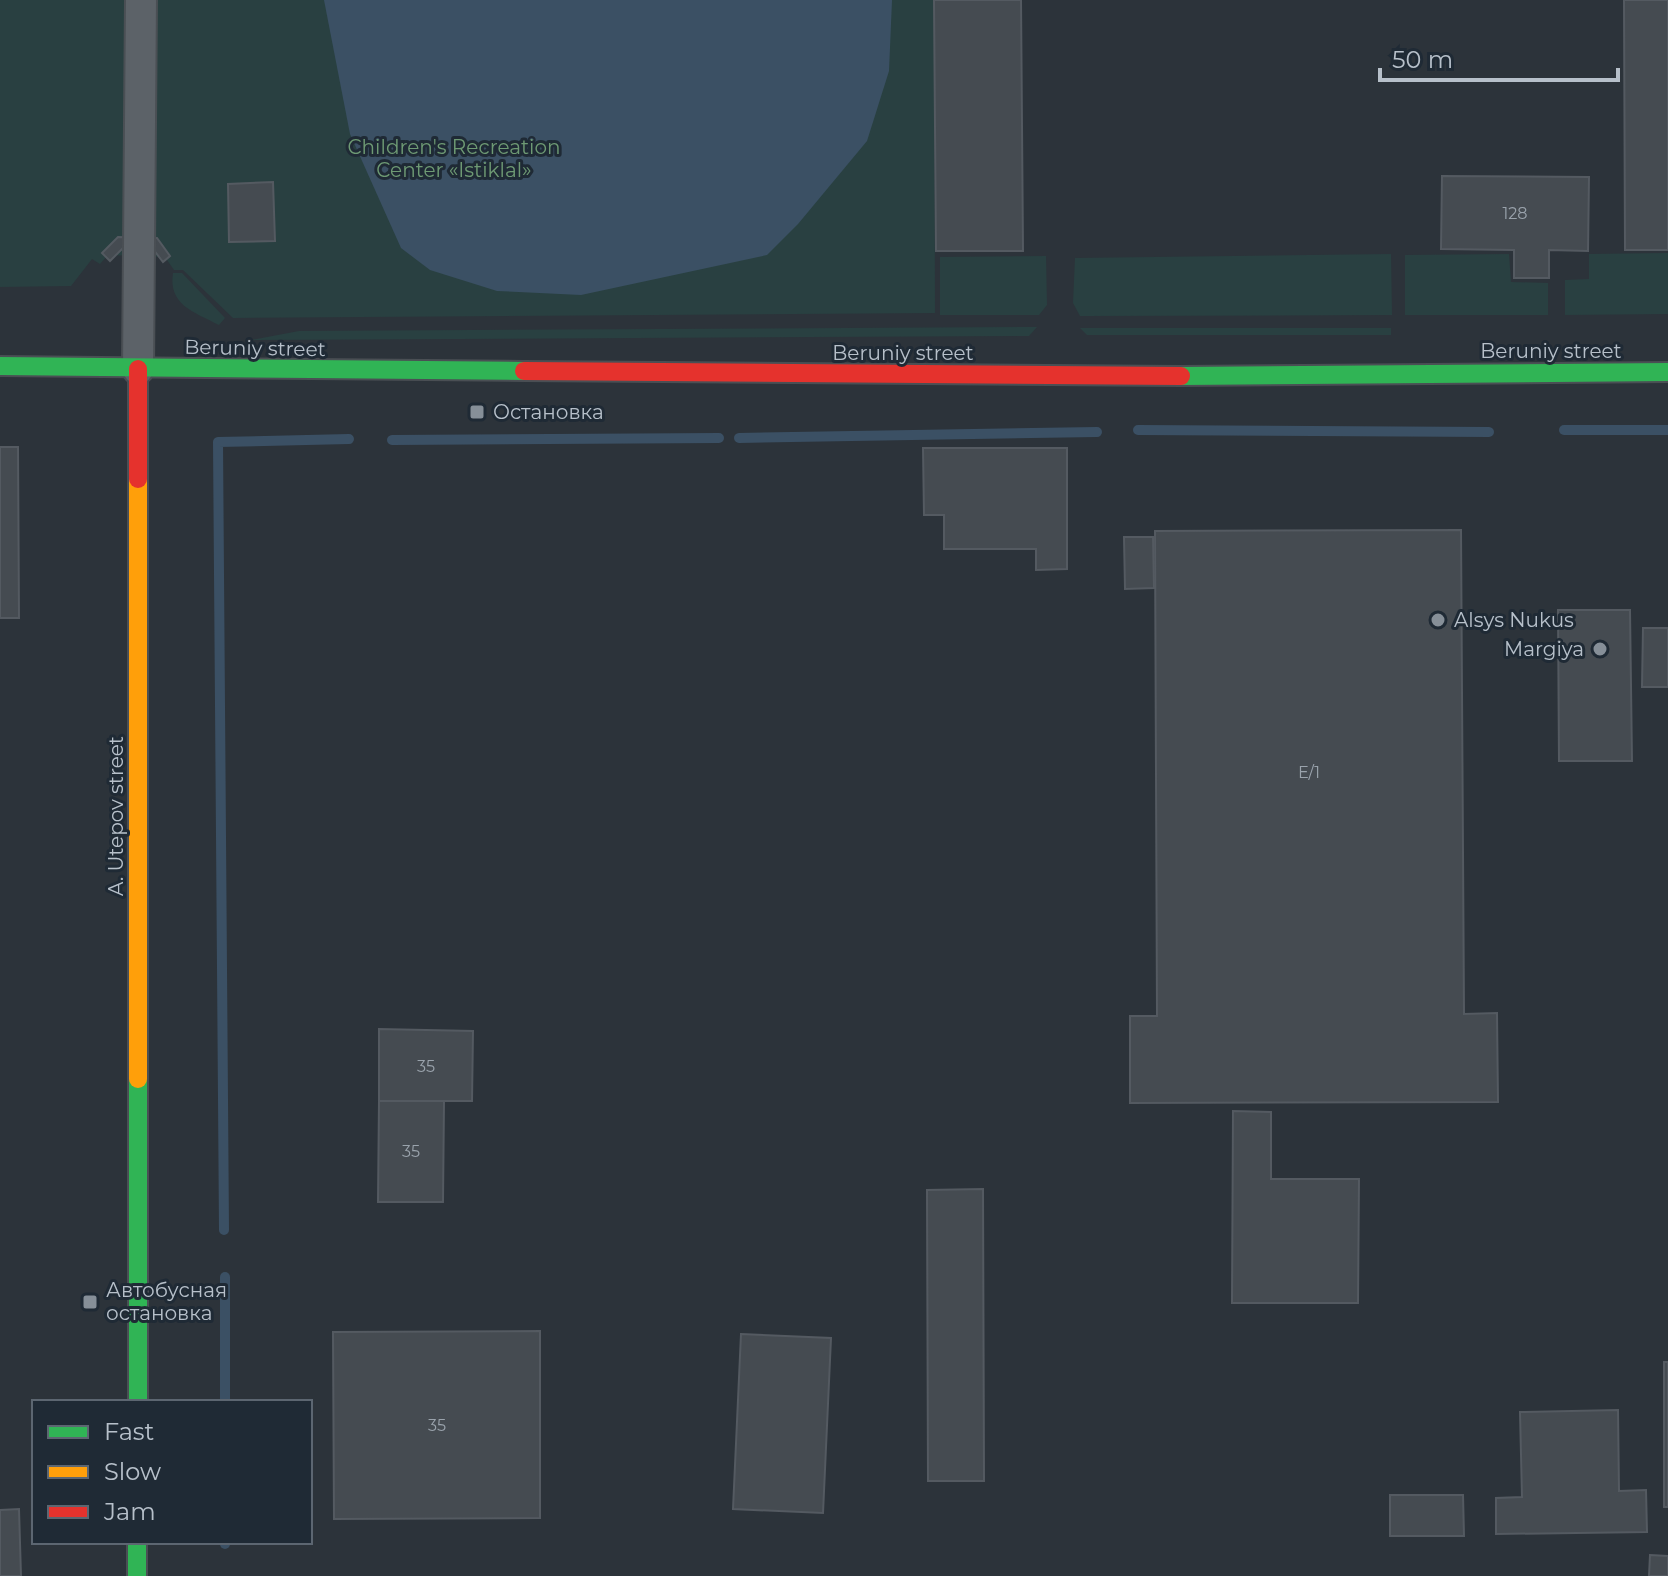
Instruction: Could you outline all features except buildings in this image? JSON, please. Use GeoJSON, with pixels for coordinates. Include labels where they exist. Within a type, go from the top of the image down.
{"type":"FeatureCollection","features":[{"type":"Feature","properties":{"kind":"street"},"geometry":{"type":"LineString","coordinates":[[0,366],[138,369],[141,0]]}},
{"type":"Feature","properties":{"kind":"street","name":"Beruniy street"},"geometry":{"type":"LineString","coordinates":[[138,369],[1108,377],[1668,372]]}},
{"type":"Feature","properties":{"kind":"street","name":"A. Utepov street"},"geometry":{"type":"LineString","coordinates":[[138,369],[138,1400]]}},
{"type":"Feature","properties":{"kind":"street"},"geometry":{"type":"LineString","coordinates":[[137,1544],[137,1576]]}},
{"type":"Feature","properties":{"kind":"green space","name":"Children's Recreation Center «Istiklal»"},"geometry":{"type":"Polygon","coordinates":[[[0,0],[934,0],[935,313],[233,318],[183,270],[174,270],[165,257],[108,255],[100,264],[92,259],[71,286],[0,287],[0,0]]]}},
{"type":"Feature","properties":{"kind":"green space"},"geometry":{"type":"Polygon","coordinates":[[[1668,253],[1668,314],[1565,315],[1565,280],[1589,279],[1589,254],[1668,253]]]}},
{"type":"Feature","properties":{"kind":"green space"},"geometry":{"type":"Polygon","coordinates":[[[1391,254],[1392,315],[1080,316],[1073,303],[1075,258],[1391,254]]]}},
{"type":"Feature","properties":{"kind":"green space"},"geometry":{"type":"Polygon","coordinates":[[[1509,254],[1511,282],[1548,283],[1548,315],[1405,315],[1405,255],[1509,254]]]}},
{"type":"Feature","properties":{"kind":"green space"},"geometry":{"type":"Polygon","coordinates":[[[1046,256],[1047,305],[1039,315],[940,315],[940,257],[1046,256]]]}},
{"type":"Feature","properties":{"kind":"green space"},"geometry":{"type":"Polygon","coordinates":[[[173,273],[182,273],[225,318],[219,325],[192,311],[179,300],[173,273]]]}},
{"type":"Feature","properties":{"kind":"green space"},"geometry":{"type":"Polygon","coordinates":[[[1037,327],[1029,336],[251,340],[299,331],[1037,327]]]}},
{"type":"Feature","properties":{"kind":"green space"},"geometry":{"type":"Polygon","coordinates":[[[1080,328],[1391,328],[1391,335],[1087,335],[1080,328]]]}},
{"type":"Feature","properties":{"kind":"water"},"geometry":{"type":"Polygon","coordinates":[[[324,0],[892,0],[889,71],[867,141],[798,224],[767,255],[581,295],[497,291],[430,270],[401,248],[350,134],[324,0]]]}},
{"type":"Feature","properties":{"kind":"waterway"},"geometry":{"type":"LineString","coordinates":[[1138,430],[1489,432]]}},
{"type":"Feature","properties":{"kind":"waterway"},"geometry":{"type":"LineString","coordinates":[[1564,430],[1668,430]]}},
{"type":"Feature","properties":{"kind":"waterway"},"geometry":{"type":"LineString","coordinates":[[739,438],[1097,432]]}},
{"type":"Feature","properties":{"kind":"waterway"},"geometry":{"type":"LineString","coordinates":[[392,440],[719,438]]}},
{"type":"Feature","properties":{"kind":"waterway"},"geometry":{"type":"LineString","coordinates":[[224,1230],[218,442],[349,439]]}},
{"type":"Feature","properties":{"kind":"waterway"},"geometry":{"type":"LineString","coordinates":[[225,1277],[225,1400]]}},
{"type":"Feature","properties":{"kind":"traffic: fast"},"geometry":{"type":"LineString","coordinates":[[0,366],[524,371]]}},
{"type":"Feature","properties":{"kind":"traffic: fast"},"geometry":{"type":"LineString","coordinates":[[1181,376],[1668,372]]}},
{"type":"Feature","properties":{"kind":"traffic: fast"},"geometry":{"type":"LineString","coordinates":[[138,1079],[138,1400]]}},
{"type":"Feature","properties":{"kind":"traffic: fast"},"geometry":{"type":"LineString","coordinates":[[137,1544],[137,1576]]}},
{"type":"Feature","properties":{"kind":"traffic: slow"},"geometry":{"type":"LineString","coordinates":[[138,479],[138,1079]]}},
{"type":"Feature","properties":{"kind":"traffic: jam"},"geometry":{"type":"LineString","coordinates":[[138,369],[138,479]]}},
{"type":"Feature","properties":{"kind":"traffic: jam"},"geometry":{"type":"LineString","coordinates":[[524,371],[1181,376]]}},
{"type":"Feature","properties":{"kind":"place","name":"Остановка"},"geometry":{"type":"Point","coordinates":[477,412]}},
{"type":"Feature","properties":{"kind":"place","name":"Alsys Nukus"},"geometry":{"type":"Point","coordinates":[1438,620]}},
{"type":"Feature","properties":{"kind":"place","name":"Margiya"},"geometry":{"type":"Point","coordinates":[1600,649]}},
{"type":"Feature","properties":{"kind":"place","name":"Автобусная остановка"},"geometry":{"type":"Point","coordinates":[90,1302]}}]}
